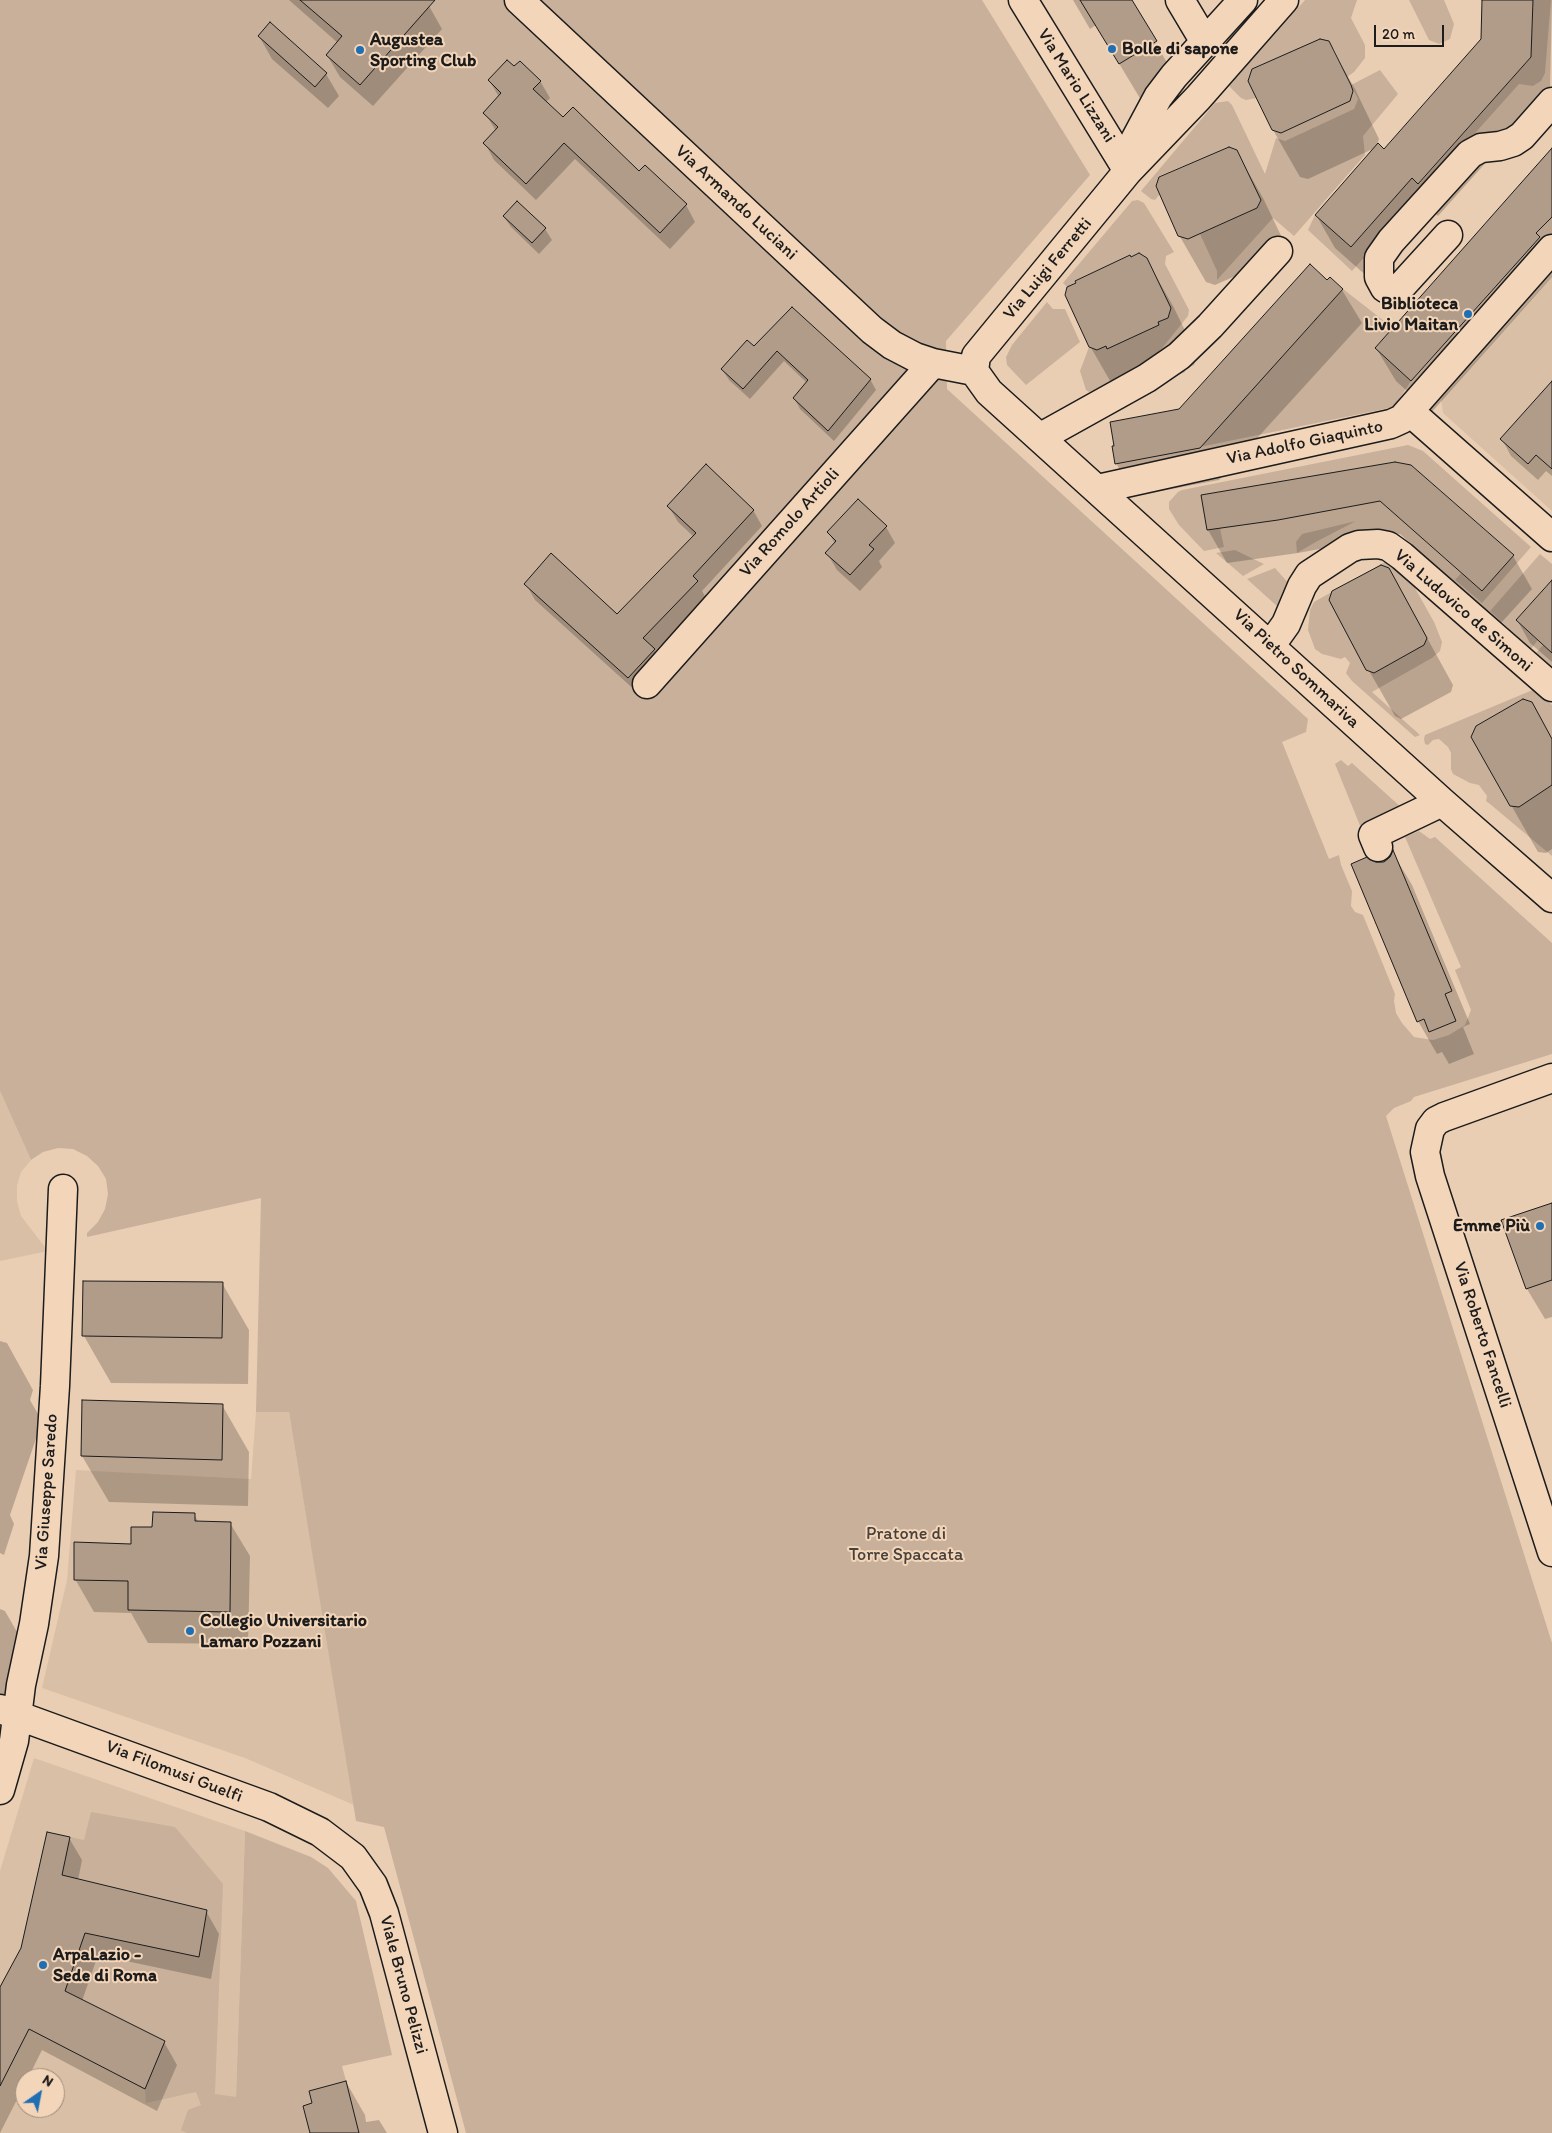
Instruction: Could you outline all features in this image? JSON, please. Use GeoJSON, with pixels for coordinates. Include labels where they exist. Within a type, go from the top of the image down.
{"type":"FeatureCollection","features":[{"type":"Feature","properties":{"kind":"street","name":"Via Armando Luciani"},"geometry":{"type":"LineString","coordinates":[[519,0],[868,326],[900,349],[934,363],[974,371]]}},
{"type":"Feature","properties":{"kind":"street","name":"Via Mario Lizzani"},"geometry":{"type":"LineString","coordinates":[[1023,0],[1128,172]]}},
{"type":"Feature","properties":{"kind":"street"},"geometry":{"type":"LineString","coordinates":[[1180,0],[1205,42]]}},
{"type":"Feature","properties":{"kind":"street","name":"Via Luigi Ferretti"},"geometry":{"type":"LineString","coordinates":[[1128,172],[1135,140],[1153,105],[1174,76],[1243,0]]}},
{"type":"Feature","properties":{"kind":"street","name":"Via Luigi Ferretti"},"geometry":{"type":"LineString","coordinates":[[974,371],[976,356],[1128,172],[1198,98],[1284,0]]}},
{"type":"Feature","properties":{"kind":"street"},"geometry":{"type":"LineString","coordinates":[[1448,235],[1396,292],[1385,288],[1379,277],[1379,258],[1390,241],[1470,154],[1481,148],[1500,146],[1513,142],[1522,136],[1552,102]]}},
{"type":"Feature","properties":{"kind":"street","name":"Via Adolfo Giaquinto"},"geometry":{"type":"LineString","coordinates":[[1098,489],[1391,424],[1402,419],[1552,249]]}},
{"type":"Feature","properties":{"kind":"street"},"geometry":{"type":"LineString","coordinates":[[1041,437],[1147,378],[1175,359],[1210,326],[1278,251]]}},
{"type":"Feature","properties":{"kind":"street","name":"Via Romolo Artioli"},"geometry":{"type":"LineString","coordinates":[[647,684],[934,363]]}},
{"type":"Feature","properties":{"kind":"street","name":"Via Pietro Sommariva"},"geometry":{"type":"LineString","coordinates":[[974,371],[989,392],[1041,437],[1442,802],[1552,898]]}},
{"type":"Feature","properties":{"kind":"street"},"geometry":{"type":"LineString","coordinates":[[1409,411],[1552,537]]}},
{"type":"Feature","properties":{"kind":"street","name":"Via Ludovico de Simoni"},"geometry":{"type":"LineString","coordinates":[[1270,645],[1286,624],[1302,586],[1309,575],[1350,548],[1359,545],[1378,544],[1388,546],[1402,556],[1552,688]]}},
{"type":"Feature","properties":{"kind":"street"},"geometry":{"type":"LineString","coordinates":[[1378,847],[1373,835],[1442,802]]}},
{"type":"Feature","properties":{"kind":"street","name":"Via Roberto Fancelli"},"geometry":{"type":"LineString","coordinates":[[1552,1078],[1444,1116],[1436,1121],[1430,1129],[1424,1152],[1430,1176],[1552,1552]]}},
{"type":"Feature","properties":{"kind":"street","name":"Via Giuseppe Saredo"},"geometry":{"type":"LineString","coordinates":[[0,1790],[11,1755],[8,1712],[34,1624],[44,1556],[55,1386],[63,1189]]}},
{"type":"Feature","properties":{"kind":"street","name":"Via Filomusi Guelfi"},"geometry":{"type":"LineString","coordinates":[[8,1712],[269,1808],[320,1832],[342,1848]]}},
{"type":"Feature","properties":{"kind":"street","name":"Viale Bruno Pelizzi"},"geometry":{"type":"LineString","coordinates":[[342,1848],[360,1866],[373,1886],[379,1900],[443,2133]]}},
{"type":"Feature","properties":{"kind":"shaded area"},"geometry":{"type":"Polygon","coordinates":[[[1552,276],[1552,511],[1443,413],[1441,399],[1552,276]]]}},
{"type":"Feature","properties":{"kind":"shaded area"},"geometry":{"type":"Polygon","coordinates":[[[0,1091],[31,1160],[21,1172],[17,1186],[17,1201],[21,1216],[48,1251],[0,1261],[0,1091]]]}},
{"type":"Feature","properties":{"kind":"shaded area","name":"Collegio Universitario Lamaro Pozzani"},"geometry":{"type":"Polygon","coordinates":[[[256,1412],[289,1412],[354,1805],[245,1758],[42,1688],[67,1580],[76,1470],[251,1479],[256,1412]]]}},
{"type":"Feature","properties":{"kind":"shaded area"},"geometry":{"type":"Polygon","coordinates":[[[34,1758],[245,1831],[236,2098],[232,2133],[0,2133],[0,1871],[34,1758]]]}},
{"type":"Feature","properties":{"kind":"green space","name":"Pratone di Torre Spaccata"},"geometry":{"type":"Polygon","coordinates":[[[0,0],[982,0],[1090,175],[946,341],[947,389],[1308,719],[1306,732],[1282,742],[1329,859],[1339,855],[1341,865],[1352,891],[1351,906],[1355,912],[1363,915],[1395,994],[1396,1013],[1414,1037],[1433,1040],[1449,1035],[1465,1025],[1471,1010],[1455,970],[1461,967],[1405,837],[1419,831],[1430,839],[1435,837],[1552,943],[1552,1054],[1414,1097],[1411,1101],[1394,1108],[1386,1116],[1552,1643],[1552,2133],[466,2133],[384,1827],[356,1821],[289,1412],[256,1412],[261,1198],[87,1237],[87,1233],[98,1222],[105,1209],[108,1194],[106,1179],[98,1166],[87,1156],[73,1149],[58,1148],[43,1152],[31,1160],[0,1091],[0,0]]]}},
{"type":"Feature","properties":{"kind":"green space"},"geometry":{"type":"Polygon","coordinates":[[[1305,0],[1357,0],[1351,18],[1365,45],[1365,58],[1354,72],[1347,77],[1334,49],[1324,47],[1257,98],[1246,100],[1241,98],[1229,86],[1305,0]]]}},
{"type":"Feature","properties":{"kind":"green space"},"geometry":{"type":"Polygon","coordinates":[[[1409,0],[1444,0],[1454,24],[1450,39],[1439,44],[1429,40],[1409,0]]]}},
{"type":"Feature","properties":{"kind":"green space"},"geometry":{"type":"Polygon","coordinates":[[[1533,0],[1551,0],[1545,73],[1541,81],[1533,86],[1519,84],[1352,271],[1308,230],[1315,215],[1351,247],[1412,178],[1419,184],[1531,57],[1533,0]]]}},
{"type":"Feature","properties":{"kind":"green space"},"geometry":{"type":"Polygon","coordinates":[[[1380,70],[1398,94],[1363,136],[1365,155],[1294,236],[1273,218],[1217,280],[1217,271],[1200,234],[1257,208],[1261,200],[1237,150],[1229,147],[1159,176],[1156,186],[1160,194],[1155,200],[1141,191],[1215,103],[1228,101],[1232,105],[1265,174],[1276,138],[1285,141],[1354,109],[1358,99],[1351,85],[1380,70]]]}},
{"type":"Feature","properties":{"kind":"green space"},"geometry":{"type":"Polygon","coordinates":[[[1138,200],[1144,203],[1174,252],[1166,256],[1165,264],[1189,310],[1188,316],[1154,356],[1102,387],[1089,392],[1086,390],[1080,371],[1089,347],[1097,350],[1106,346],[1108,348],[1159,325],[1158,322],[1168,318],[1171,308],[1147,258],[1139,253],[1131,257],[1129,255],[1075,281],[1076,283],[1067,287],[1063,283],[1132,201],[1138,200]]]}},
{"type":"Feature","properties":{"kind":"green space"},"geometry":{"type":"Polygon","coordinates":[[[1343,289],[1393,328],[1375,348],[1411,381],[1394,407],[1200,447],[1343,289]]]}},
{"type":"Feature","properties":{"kind":"green space"},"geometry":{"type":"Polygon","coordinates":[[[1047,302],[1053,309],[1065,309],[1080,342],[1026,385],[1007,365],[1006,357],[1012,345],[1047,302]]]}},
{"type":"Feature","properties":{"kind":"green space"},"geometry":{"type":"Polygon","coordinates":[[[1408,445],[1423,451],[1531,547],[1482,603],[1455,580],[1461,573],[1482,591],[1514,555],[1411,465],[1395,462],[1201,495],[1207,530],[1220,528],[1224,547],[1204,551],[1179,525],[1169,509],[1169,502],[1182,490],[1408,445]]]}},
{"type":"Feature","properties":{"kind":"green space"},"geometry":{"type":"Polygon","coordinates":[[[1356,521],[1297,553],[1296,542],[1302,534],[1356,521]]]}},
{"type":"Feature","properties":{"kind":"green space"},"geometry":{"type":"Polygon","coordinates":[[[1235,550],[1264,564],[1243,576],[1216,553],[1235,550]]]}},
{"type":"Feature","properties":{"kind":"green space"},"geometry":{"type":"Polygon","coordinates":[[[1540,554],[1552,564],[1552,589],[1547,585],[1516,620],[1538,640],[1531,649],[1490,611],[1540,554]]]}},
{"type":"Feature","properties":{"kind":"green space"},"geometry":{"type":"Polygon","coordinates":[[[1385,562],[1396,563],[1406,572],[1434,622],[1442,642],[1440,651],[1432,658],[1372,692],[1420,735],[1415,737],[1352,681],[1346,673],[1350,663],[1345,657],[1341,659],[1322,654],[1315,649],[1308,630],[1310,610],[1314,602],[1332,592],[1329,600],[1366,669],[1374,673],[1424,645],[1427,638],[1333,591],[1385,562]]]}},
{"type":"Feature","properties":{"kind":"green space"},"geometry":{"type":"Polygon","coordinates":[[[1275,568],[1290,585],[1278,607],[1247,579],[1275,568]]]}},
{"type":"Feature","properties":{"kind":"green space"},"geometry":{"type":"Polygon","coordinates":[[[1543,645],[1552,653],[1552,667],[1536,653],[1543,645]]]}},
{"type":"Feature","properties":{"kind":"green space"},"geometry":{"type":"Polygon","coordinates":[[[1535,689],[1552,705],[1552,739],[1532,702],[1523,699],[1476,726],[1471,737],[1510,806],[1519,807],[1552,785],[1552,856],[1486,801],[1487,796],[1479,785],[1470,783],[1453,774],[1451,769],[1451,753],[1448,747],[1439,739],[1433,740],[1428,745],[1425,744],[1424,739],[1425,735],[1535,689]]]}},
{"type":"Feature","properties":{"kind":"green space"},"geometry":{"type":"Polygon","coordinates":[[[1341,760],[1348,766],[1352,763],[1403,809],[1399,814],[1361,828],[1335,764],[1341,760]]]}},
{"type":"Feature","properties":{"kind":"green space"},"geometry":{"type":"Polygon","coordinates":[[[91,1812],[175,1827],[223,1884],[215,2094],[236,2097],[245,1831],[311,1857],[328,1868],[356,1901],[392,2055],[342,2066],[346,2081],[309,2091],[312,2103],[303,2106],[310,2133],[187,2133],[181,2130],[188,2110],[201,2105],[196,2092],[146,2103],[145,2089],[165,2041],[58,1988],[71,1973],[80,1948],[75,1946],[78,1932],[199,1957],[207,1910],[62,1875],[70,1837],[84,1840],[91,1812]]]}},
{"type":"Feature","properties":{"kind":"building","name":"Augustea Sporting Club"},"geometry":{"type":"Polygon","coordinates":[[[300,0],[435,0],[360,85],[326,55],[342,36],[300,0]]]}},
{"type":"Feature","properties":{"kind":"building"},"geometry":{"type":"Polygon","coordinates":[[[1080,0],[1132,0],[1157,41],[1119,64],[1080,0]]]}},
{"type":"Feature","properties":{"kind":"building"},"geometry":{"type":"Polygon","coordinates":[[[1482,0],[1533,0],[1531,57],[1418,184],[1412,178],[1351,247],[1315,215],[1378,143],[1384,149],[1481,39],[1482,0]]]}},
{"type":"Feature","properties":{"kind":"building"},"geometry":{"type":"Polygon","coordinates":[[[270,22],[327,73],[315,87],[258,36],[270,22]]]}},
{"type":"Feature","properties":{"kind":"building"},"geometry":{"type":"Polygon","coordinates":[[[1320,39],[1329,41],[1351,85],[1353,91],[1350,101],[1281,133],[1272,130],[1248,81],[1252,69],[1320,39]]]}},
{"type":"Feature","properties":{"kind":"building"},"geometry":{"type":"Polygon","coordinates":[[[507,60],[514,66],[520,61],[541,81],[533,89],[563,117],[573,107],[639,171],[645,165],[687,204],[660,233],[564,143],[526,184],[483,143],[498,127],[483,113],[501,93],[488,80],[507,60]]]}},
{"type":"Feature","properties":{"kind":"building"},"geometry":{"type":"Polygon","coordinates":[[[1229,147],[1237,150],[1261,200],[1257,208],[1188,239],[1178,236],[1156,186],[1159,177],[1229,147]]]}},
{"type":"Feature","properties":{"kind":"building"},"geometry":{"type":"Polygon","coordinates":[[[1552,148],[1552,217],[1536,233],[1540,237],[1411,381],[1375,348],[1552,148]]]}},
{"type":"Feature","properties":{"kind":"building"},"geometry":{"type":"Polygon","coordinates":[[[517,201],[546,228],[532,243],[503,216],[517,201]]]}},
{"type":"Feature","properties":{"kind":"building"},"geometry":{"type":"Polygon","coordinates":[[[1139,253],[1147,258],[1171,308],[1168,318],[1158,322],[1159,325],[1107,349],[1106,346],[1097,350],[1089,347],[1065,295],[1067,287],[1076,283],[1075,281],[1130,255],[1131,257],[1139,253]]]}},
{"type":"Feature","properties":{"kind":"building"},"geometry":{"type":"Polygon","coordinates":[[[1310,264],[1327,280],[1330,277],[1343,289],[1200,448],[1115,464],[1110,422],[1179,409],[1310,264]]]}},
{"type":"Feature","properties":{"kind":"building"},"geometry":{"type":"Polygon","coordinates":[[[792,307],[871,379],[828,431],[793,398],[808,380],[777,351],[743,389],[721,369],[747,340],[754,346],[792,307]]]}},
{"type":"Feature","properties":{"kind":"building"},"geometry":{"type":"Polygon","coordinates":[[[1552,381],[1552,469],[1536,455],[1528,464],[1500,439],[1552,381]]]}},
{"type":"Feature","properties":{"kind":"building"},"geometry":{"type":"Polygon","coordinates":[[[1395,462],[1411,465],[1514,555],[1482,591],[1380,501],[1278,520],[1207,530],[1201,495],[1395,462]]]}},
{"type":"Feature","properties":{"kind":"building"},"geometry":{"type":"Polygon","coordinates":[[[706,464],[754,510],[693,576],[698,581],[643,638],[655,649],[628,678],[524,584],[551,553],[617,614],[696,533],[667,506],[706,464]]]}},
{"type":"Feature","properties":{"kind":"building"},"geometry":{"type":"Polygon","coordinates":[[[858,499],[887,526],[869,545],[874,549],[850,575],[825,553],[836,541],[827,532],[858,499]]]}},
{"type":"Feature","properties":{"kind":"building"},"geometry":{"type":"Polygon","coordinates":[[[1381,565],[1389,568],[1427,638],[1424,645],[1374,673],[1366,670],[1329,600],[1332,591],[1381,565]]]}},
{"type":"Feature","properties":{"kind":"building"},"geometry":{"type":"Polygon","coordinates":[[[1552,580],[1552,653],[1516,620],[1552,580]]]}},
{"type":"Feature","properties":{"kind":"building"},"geometry":{"type":"Polygon","coordinates":[[[1523,699],[1532,702],[1552,739],[1552,785],[1519,807],[1510,806],[1471,737],[1476,726],[1523,699]]]}},
{"type":"Feature","properties":{"kind":"building"},"geometry":{"type":"Polygon","coordinates":[[[1393,850],[1452,991],[1445,994],[1456,1021],[1429,1032],[1424,1019],[1417,1022],[1351,864],[1367,857],[1376,862],[1384,862],[1390,857],[1393,850]]]}},
{"type":"Feature","properties":{"kind":"building"},"geometry":{"type":"Polygon","coordinates":[[[1552,1203],[1552,1280],[1526,1289],[1501,1220],[1552,1203]]]}},
{"type":"Feature","properties":{"kind":"building"},"geometry":{"type":"Polygon","coordinates":[[[83,1281],[223,1282],[222,1338],[82,1336],[83,1281]]]}},
{"type":"Feature","properties":{"kind":"building"},"geometry":{"type":"Polygon","coordinates":[[[82,1400],[223,1404],[222,1460],[81,1456],[82,1400]]]}},
{"type":"Feature","properties":{"kind":"building"},"geometry":{"type":"Polygon","coordinates":[[[153,1512],[195,1513],[195,1521],[231,1522],[230,1612],[128,1610],[128,1581],[74,1580],[74,1542],[131,1544],[131,1527],[152,1527],[153,1512]]]}},
{"type":"Feature","properties":{"kind":"building","name":"ArpaLazio - Sede di Roma"},"geometry":{"type":"Polygon","coordinates":[[[47,1832],[70,1837],[62,1875],[207,1910],[199,1957],[85,1933],[65,1991],[165,2041],[145,2089],[29,2029],[0,2086],[0,1987],[21,1948],[47,1832]]]}},
{"type":"Feature","properties":{"kind":"building"},"geometry":{"type":"Polygon","coordinates":[[[346,2081],[359,2133],[310,2133],[303,2106],[312,2103],[309,2091],[346,2081]]]}},
{"type":"Feature","properties":{"kind":"place","name":"Bolle di sapone"},"geometry":{"type":"Point","coordinates":[1112,49]}},
{"type":"Feature","properties":{"kind":"place","name":"Augustea Sporting Club"},"geometry":{"type":"Point","coordinates":[360,50]}},
{"type":"Feature","properties":{"kind":"place","name":"Biblioteca Livio Maitan"},"geometry":{"type":"Point","coordinates":[1468,314]}},
{"type":"Feature","properties":{"kind":"place","name":"Emme Più"},"geometry":{"type":"Point","coordinates":[1540,1226]}},
{"type":"Feature","properties":{"kind":"place","name":"Collegio Universitario Lamaro Pozzani"},"geometry":{"type":"Point","coordinates":[190,1631]}},
{"type":"Feature","properties":{"kind":"place","name":"ArpaLazio - Sede di Roma"},"geometry":{"type":"Point","coordinates":[43,1965]}}]}
